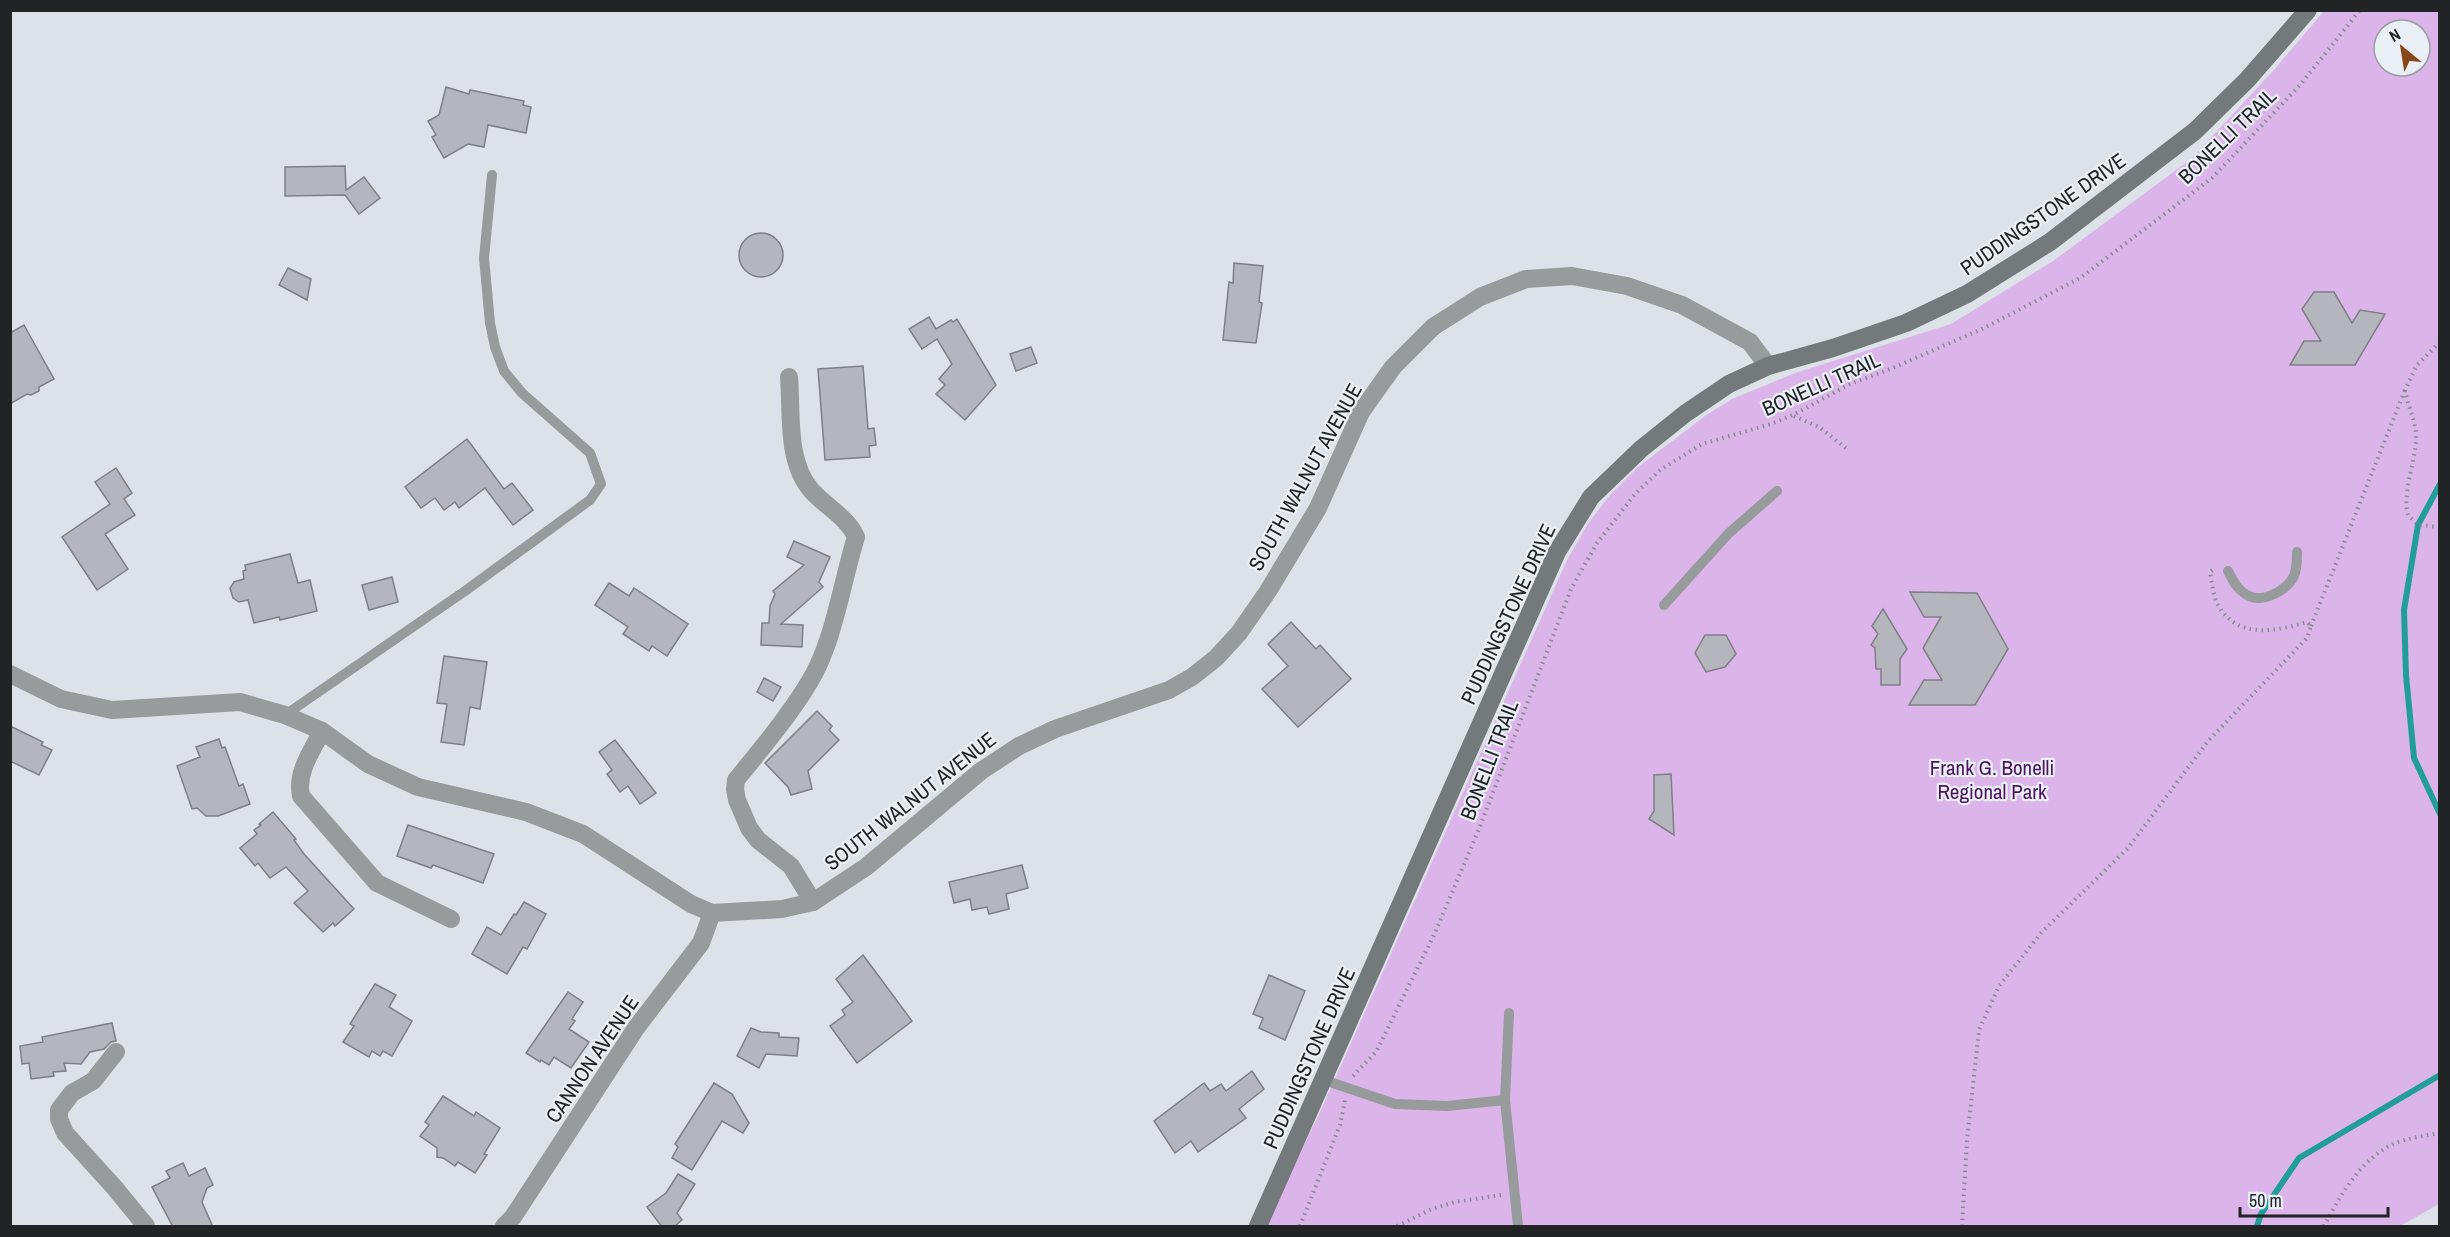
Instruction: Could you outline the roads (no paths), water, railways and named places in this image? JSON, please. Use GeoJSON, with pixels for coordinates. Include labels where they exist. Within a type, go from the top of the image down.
{"type":"FeatureCollection","features":[{"type":"Feature","properties":{"kind":"street","name":"PUDDINGSTONE DRIVE"},"geometry":{"type":"LineString","coordinates":[[1258,1227],[1557,552],[1591,497],[1641,449],[1686,413],[1729,384],[1768,366],[1833,348],[1906,323],[1967,294],[2050,242],[2195,131],[2247,80],[2308,10]]}},
{"type":"Feature","properties":{"kind":"street","name":"SOUTH WALNUT AVENUE"},"geometry":{"type":"LineString","coordinates":[[712,914],[782,909],[813,902],[866,867],[981,771],[1019,746],[1055,729],[1169,690],[1192,677],[1216,658],[1239,633],[1268,591],[1318,508],[1361,412],[1393,368],[1433,327],[1480,297],[1526,279],[1572,276],[1627,286],[1682,305],[1750,342],[1768,366]]}},
{"type":"Feature","properties":{"kind":"street"},"geometry":{"type":"LineString","coordinates":[[789,377],[794,450],[800,472],[811,489],[852,528],[856,537],[833,624],[812,679],[783,722],[736,780],[735,789],[749,828],[758,840],[791,866],[813,902]]}},
{"type":"Feature","properties":{"kind":"street"},"geometry":{"type":"LineString","coordinates":[[10,674],[61,699],[112,710],[240,702],[285,716],[322,731],[368,764],[418,787],[526,812],[583,834],[691,904],[712,914]]}},
{"type":"Feature","properties":{"kind":"street"},"geometry":{"type":"LineString","coordinates":[[322,731],[306,761],[299,785],[301,796],[377,884],[451,919]]}},
{"type":"Feature","properties":{"kind":"street","name":"CANNON AVENUE"},"geometry":{"type":"LineString","coordinates":[[504,1227],[559,1150],[636,1028],[701,943],[712,914]]}},
{"type":"Feature","properties":{"kind":"street"},"geometry":{"type":"LineString","coordinates":[[116,1052],[93,1081],[72,1093],[59,1110],[59,1119],[65,1133],[114,1187],[146,1227]]}},
{"type":"Feature","properties":{"kind":"lane"},"geometry":{"type":"LineString","coordinates":[[285,716],[465,591],[590,500],[601,484],[590,453],[522,393],[504,371],[495,347],[490,323],[484,258],[492,175]]}},
{"type":"Feature","properties":{"kind":"lane"},"geometry":{"type":"LineString","coordinates":[[1664,605],[1729,533],[1777,490]]}},
{"type":"Feature","properties":{"kind":"lane"},"geometry":{"type":"LineString","coordinates":[[2228,571],[2236,587],[2250,597],[2267,597],[2282,590],[2294,576],[2297,552]]}},
{"type":"Feature","properties":{"kind":"lane"},"geometry":{"type":"LineString","coordinates":[[1509,1013],[1505,1100],[1518,1227]]}},
{"type":"Feature","properties":{"kind":"lane"},"geometry":{"type":"LineString","coordinates":[[1324,1080],[1395,1104],[1447,1106],[1505,1100]]}},
{"type":"Feature","properties":{"kind":"waterway"},"geometry":{"type":"LineString","coordinates":[[2440,484],[2418,525],[2404,610],[2406,675],[2414,758],[2440,814]]}},
{"type":"Feature","properties":{"kind":"waterway"},"geometry":{"type":"LineString","coordinates":[[2257,1226],[2261,1214],[2299,1158],[2440,1075]]}},
{"type":"Feature","properties":{"kind":"park label","name":"Frank G. Bonelli Regional Park"},"geometry":{"type":"Point","coordinates":[1992,779]}}]}
